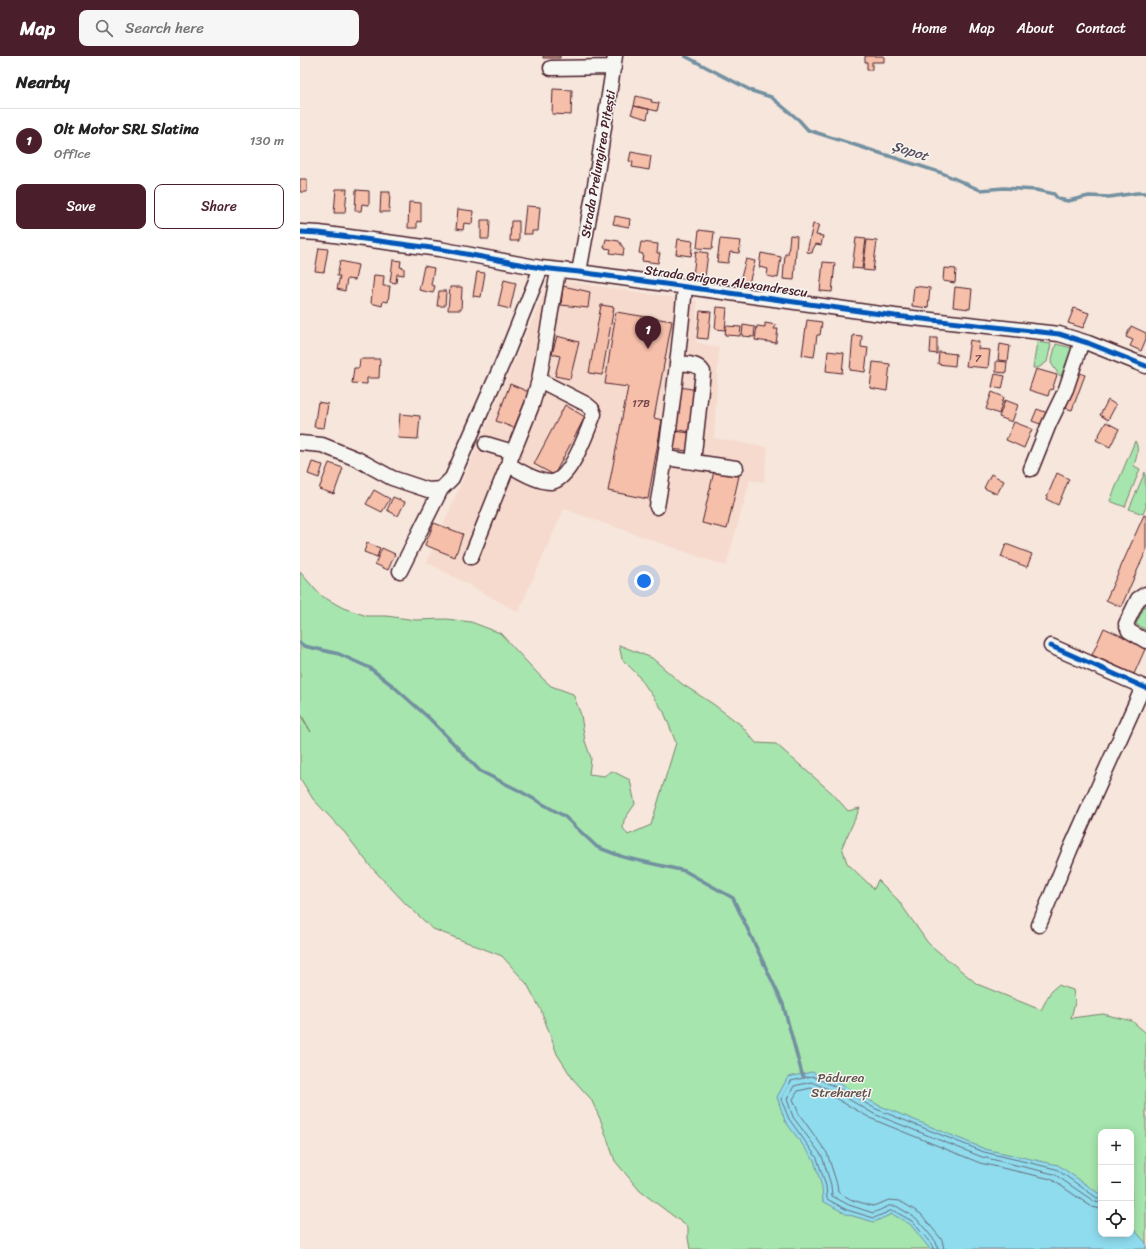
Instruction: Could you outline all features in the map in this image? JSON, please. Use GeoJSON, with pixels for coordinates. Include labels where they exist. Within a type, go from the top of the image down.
{"type":"FeatureCollection","features":[{"type":"Feature","properties":{"kind":"street"},"geometry":{"type":"LineString","coordinates":[[551,68],[615,62]]}},
{"type":"Feature","properties":{"kind":"street","name":"Strada Prelungirea Pitești"},"geometry":{"type":"LineString","coordinates":[[579,272],[615,62]]}},
{"type":"Feature","properties":{"kind":"street","name":"Strada Grigore Alexandrescu"},"geometry":{"type":"LineString","coordinates":[[300,232],[319,233],[432,248],[558,271],[579,272],[895,316],[1059,334],[1082,341],[1146,366]]}},
{"type":"Feature","properties":{"kind":"street"},"geometry":{"type":"LineString","coordinates":[[400,571],[441,489],[452,478],[506,355],[541,268]]}},
{"type":"Feature","properties":{"kind":"street"},"geometry":{"type":"LineString","coordinates":[[471,557],[532,405],[539,380],[558,271]]}},
{"type":"Feature","properties":{"kind":"street"},"geometry":{"type":"LineString","coordinates":[[657,507],[666,458],[678,363],[685,287]]}},
{"type":"Feature","properties":{"kind":"street"},"geometry":{"type":"LineString","coordinates":[[1031,469],[1049,424],[1066,389],[1082,341]]}},
{"type":"Feature","properties":{"kind":"street"},"geometry":{"type":"LineString","coordinates":[[678,363],[695,365],[700,367],[703,372],[693,462]]}},
{"type":"Feature","properties":{"kind":"street"},"geometry":{"type":"LineString","coordinates":[[486,444],[511,458],[529,476],[550,482],[561,478],[578,454],[594,414],[592,409],[586,404],[539,380]]}},
{"type":"Feature","properties":{"kind":"street"},"geometry":{"type":"LineString","coordinates":[[300,443],[322,445],[357,459],[392,478],[428,490],[441,489]]}},
{"type":"Feature","properties":{"kind":"street"},"geometry":{"type":"LineString","coordinates":[[666,458],[736,468]]}},
{"type":"Feature","properties":{"kind":"street"},"geometry":{"type":"LineString","coordinates":[[1146,594],[1138,599],[1126,624],[1128,632],[1146,641]]}},
{"type":"Feature","properties":{"kind":"street"},"geometry":{"type":"LineString","coordinates":[[1039,925],[1070,850],[1145,688],[1051,646]]}},
{"type":"Feature","properties":{"kind":"shaded area"},"geometry":{"type":"Polygon","coordinates":[[[550,279],[697,301],[696,342],[719,348],[714,438],[768,447],[764,482],[750,480],[726,566],[564,509],[518,612],[427,562],[550,279]]]}},
{"type":"Feature","properties":{"kind":"green space"},"geometry":{"type":"Polygon","coordinates":[[[1037,342],[1051,344],[1047,362],[1038,368],[1033,368],[1037,342]]]}},
{"type":"Feature","properties":{"kind":"green space"},"geometry":{"type":"Polygon","coordinates":[[[1056,344],[1072,348],[1061,376],[1051,363],[1056,344]]]}},
{"type":"Feature","properties":{"kind":"green space"},"geometry":{"type":"Polygon","coordinates":[[[1135,441],[1137,457],[1134,466],[1140,469],[1125,507],[1110,501],[1135,441]]]}},
{"type":"Feature","properties":{"kind":"green space"},"geometry":{"type":"Polygon","coordinates":[[[1145,472],[1146,507],[1143,514],[1129,509],[1145,472]]]}},
{"type":"Feature","properties":{"kind":"green space","name":"Pădurea Strehareți"},"geometry":{"type":"Polygon","coordinates":[[[300,572],[320,595],[343,608],[367,616],[386,616],[416,620],[446,619],[471,622],[500,633],[551,686],[573,694],[581,715],[585,741],[591,758],[589,774],[604,776],[612,771],[630,780],[635,804],[624,820],[623,828],[628,835],[651,825],[676,743],[664,712],[637,674],[622,659],[619,645],[652,658],[682,684],[713,704],[741,725],[756,743],[776,744],[832,793],[848,811],[860,808],[842,847],[847,863],[874,889],[878,880],[898,900],[928,943],[977,984],[1041,1010],[1051,991],[1058,985],[1073,990],[1075,1002],[1071,1018],[1103,1014],[1132,1021],[1146,1033],[1146,1249],[690,1249],[688,1227],[640,1191],[615,1161],[601,1121],[591,1099],[573,1079],[557,1054],[541,1010],[527,984],[502,956],[433,929],[406,904],[371,867],[345,833],[313,799],[300,778],[300,715],[311,732],[300,712],[300,572]]]}},
{"type":"Feature","properties":{"kind":"green space"},"geometry":{"type":"Polygon","coordinates":[[[1146,603],[1146,630],[1136,624],[1146,603]]]}},
{"type":"Feature","properties":{"kind":"water"},"geometry":{"type":"Polygon","coordinates":[[[812,1072],[842,1085],[878,1105],[985,1149],[1058,1165],[1098,1193],[1098,1237],[1134,1237],[1134,1229],[1146,1243],[1146,1249],[930,1249],[910,1224],[892,1214],[874,1222],[846,1214],[823,1201],[822,1187],[814,1160],[785,1121],[777,1097],[788,1077],[812,1072]]]}},
{"type":"Feature","properties":{"kind":"building"},"geometry":{"type":"Polygon","coordinates":[[[543,56],[560,56],[560,58],[543,58],[543,56]]]}},
{"type":"Feature","properties":{"kind":"building"},"geometry":{"type":"Polygon","coordinates":[[[865,56],[884,56],[884,62],[872,62],[872,70],[867,70],[865,56]]]}},
{"type":"Feature","properties":{"kind":"building"},"geometry":{"type":"Polygon","coordinates":[[[553,89],[572,90],[571,115],[552,114],[553,89]]]}},
{"type":"Feature","properties":{"kind":"building"},"geometry":{"type":"Polygon","coordinates":[[[636,96],[652,100],[651,102],[659,103],[657,111],[634,106],[636,96]]]}},
{"type":"Feature","properties":{"kind":"building"},"geometry":{"type":"Polygon","coordinates":[[[634,106],[649,109],[647,119],[631,114],[634,106]]]}},
{"type":"Feature","properties":{"kind":"building"},"geometry":{"type":"Polygon","coordinates":[[[631,152],[651,156],[649,170],[632,167],[633,162],[629,161],[631,152]]]}},
{"type":"Feature","properties":{"kind":"building"},"geometry":{"type":"Polygon","coordinates":[[[300,179],[307,179],[307,192],[300,192],[300,179]]]}},
{"type":"Feature","properties":{"kind":"building"},"geometry":{"type":"Polygon","coordinates":[[[336,189],[347,189],[345,213],[334,213],[336,189]]]}},
{"type":"Feature","properties":{"kind":"building"},"geometry":{"type":"Polygon","coordinates":[[[356,190],[369,191],[369,205],[362,204],[361,211],[355,211],[356,190]]]}},
{"type":"Feature","properties":{"kind":"building"},"geometry":{"type":"Polygon","coordinates":[[[381,192],[390,192],[389,212],[380,212],[381,192]]]}},
{"type":"Feature","properties":{"kind":"building"},"geometry":{"type":"Polygon","coordinates":[[[409,202],[421,203],[421,222],[417,221],[417,228],[408,228],[409,202]]]}},
{"type":"Feature","properties":{"kind":"building"},"geometry":{"type":"Polygon","coordinates":[[[526,206],[540,207],[538,231],[532,231],[532,234],[523,234],[526,206]]]}},
{"type":"Feature","properties":{"kind":"building"},"geometry":{"type":"Polygon","coordinates":[[[458,209],[473,211],[472,224],[464,223],[463,230],[456,229],[458,209]]]}},
{"type":"Feature","properties":{"kind":"building"},"geometry":{"type":"Polygon","coordinates":[[[615,216],[630,219],[629,227],[613,224],[615,216]]]}},
{"type":"Feature","properties":{"kind":"building"},"geometry":{"type":"Polygon","coordinates":[[[481,220],[490,220],[489,239],[481,239],[481,220]]]}},
{"type":"Feature","properties":{"kind":"building"},"geometry":{"type":"Polygon","coordinates":[[[511,221],[519,221],[519,241],[510,241],[511,221]]]}},
{"type":"Feature","properties":{"kind":"building"},"geometry":{"type":"Polygon","coordinates":[[[813,224],[819,225],[816,235],[823,236],[821,245],[816,244],[812,253],[807,252],[813,224]]]}},
{"type":"Feature","properties":{"kind":"building"},"geometry":{"type":"Polygon","coordinates":[[[699,230],[714,232],[712,249],[697,248],[699,230]]]}},
{"type":"Feature","properties":{"kind":"building"},"geometry":{"type":"Polygon","coordinates":[[[790,235],[797,236],[794,280],[783,279],[785,254],[788,254],[790,235]]]}},
{"type":"Feature","properties":{"kind":"building"},"geometry":{"type":"Polygon","coordinates":[[[856,238],[866,239],[862,269],[852,268],[856,238]]]}},
{"type":"Feature","properties":{"kind":"building"},"geometry":{"type":"Polygon","coordinates":[[[606,239],[619,241],[624,249],[623,255],[610,253],[611,249],[604,248],[606,239]]]}},
{"type":"Feature","properties":{"kind":"building"},"geometry":{"type":"Polygon","coordinates":[[[678,239],[693,241],[691,256],[676,254],[678,239]]]}},
{"type":"Feature","properties":{"kind":"building"},"geometry":{"type":"Polygon","coordinates":[[[720,239],[741,241],[739,253],[730,252],[728,263],[717,262],[720,239]]]}},
{"type":"Feature","properties":{"kind":"building"},"geometry":{"type":"Polygon","coordinates":[[[867,240],[877,241],[873,271],[863,270],[867,240]]]}},
{"type":"Feature","properties":{"kind":"building"},"geometry":{"type":"Polygon","coordinates":[[[641,242],[658,244],[657,253],[660,253],[658,263],[642,261],[643,254],[639,253],[641,242]]]}},
{"type":"Feature","properties":{"kind":"building"},"geometry":{"type":"Polygon","coordinates":[[[319,248],[328,249],[324,272],[315,271],[319,248]]]}},
{"type":"Feature","properties":{"kind":"building"},"geometry":{"type":"Polygon","coordinates":[[[696,251],[708,253],[705,277],[693,276],[696,251]]]}},
{"type":"Feature","properties":{"kind":"building"},"geometry":{"type":"Polygon","coordinates":[[[761,253],[781,257],[778,278],[767,276],[768,269],[759,267],[761,253]]]}},
{"type":"Feature","properties":{"kind":"building"},"geometry":{"type":"Polygon","coordinates":[[[746,259],[755,261],[749,283],[740,281],[746,259]]]}},
{"type":"Feature","properties":{"kind":"building"},"geometry":{"type":"Polygon","coordinates":[[[393,260],[401,261],[400,267],[404,268],[404,275],[397,274],[396,283],[390,282],[393,260]]]}},
{"type":"Feature","properties":{"kind":"building"},"geometry":{"type":"Polygon","coordinates":[[[340,261],[358,265],[355,280],[347,279],[345,291],[337,289],[340,276],[337,276],[340,261]]]}},
{"type":"Feature","properties":{"kind":"building"},"geometry":{"type":"Polygon","coordinates":[[[823,262],[835,263],[832,292],[820,291],[823,262]]]}},
{"type":"Feature","properties":{"kind":"building"},"geometry":{"type":"Polygon","coordinates":[[[424,266],[434,268],[431,285],[435,286],[433,293],[419,290],[424,266]]]}},
{"type":"Feature","properties":{"kind":"building"},"geometry":{"type":"Polygon","coordinates":[[[944,268],[956,269],[955,283],[943,281],[944,268]]]}},
{"type":"Feature","properties":{"kind":"building"},"geometry":{"type":"Polygon","coordinates":[[[477,272],[485,273],[481,297],[473,296],[477,272]]]}},
{"type":"Feature","properties":{"kind":"building"},"geometry":{"type":"Polygon","coordinates":[[[374,275],[384,276],[383,286],[390,286],[388,302],[383,301],[382,306],[371,303],[374,275]]]}},
{"type":"Feature","properties":{"kind":"building"},"geometry":{"type":"Polygon","coordinates":[[[504,280],[516,283],[510,309],[498,306],[504,280]]]}},
{"type":"Feature","properties":{"kind":"building"},"geometry":{"type":"Polygon","coordinates":[[[563,286],[590,292],[588,308],[561,305],[563,286]]]}},
{"type":"Feature","properties":{"kind":"building"},"geometry":{"type":"Polygon","coordinates":[[[914,286],[930,288],[928,308],[912,306],[914,286]]]}},
{"type":"Feature","properties":{"kind":"building"},"geometry":{"type":"Polygon","coordinates":[[[450,287],[462,287],[461,310],[448,310],[450,287]]]}},
{"type":"Feature","properties":{"kind":"building"},"geometry":{"type":"Polygon","coordinates":[[[955,287],[972,289],[970,309],[953,307],[955,287]]]}},
{"type":"Feature","properties":{"kind":"building"},"geometry":{"type":"Polygon","coordinates":[[[439,291],[446,291],[445,306],[437,306],[439,291]]]}},
{"type":"Feature","properties":{"kind":"building"},"geometry":{"type":"Polygon","coordinates":[[[601,305],[614,307],[602,375],[589,373],[601,305]]]}},
{"type":"Feature","properties":{"kind":"building"},"geometry":{"type":"Polygon","coordinates":[[[717,307],[727,308],[725,330],[715,329],[717,307]]]}},
{"type":"Feature","properties":{"kind":"building"},"geometry":{"type":"Polygon","coordinates":[[[1074,308],[1089,313],[1083,328],[1068,323],[1074,308]]]}},
{"type":"Feature","properties":{"kind":"building"},"geometry":{"type":"Polygon","coordinates":[[[700,311],[711,312],[708,339],[697,338],[700,311]]]}},
{"type":"Feature","properties":{"kind":"building"},"geometry":{"type":"Polygon","coordinates":[[[616,312],[672,321],[654,418],[662,420],[648,499],[608,491],[628,387],[605,384],[616,312]]]}},
{"type":"Feature","properties":{"kind":"building"},"geometry":{"type":"Polygon","coordinates":[[[807,320],[822,322],[820,335],[817,335],[814,357],[802,355],[807,320]]]}},
{"type":"Feature","properties":{"kind":"building"},"geometry":{"type":"Polygon","coordinates":[[[765,323],[776,325],[774,329],[778,329],[776,343],[755,340],[757,326],[765,327],[765,323]]]}},
{"type":"Feature","properties":{"kind":"building"},"geometry":{"type":"Polygon","coordinates":[[[743,325],[755,327],[754,337],[742,336],[743,325]]]}},
{"type":"Feature","properties":{"kind":"building"},"geometry":{"type":"Polygon","coordinates":[[[726,326],[741,327],[740,336],[725,335],[726,326]]]}},
{"type":"Feature","properties":{"kind":"building"},"geometry":{"type":"Polygon","coordinates":[[[1131,326],[1146,333],[1146,339],[1141,351],[1130,346],[1133,340],[1126,337],[1131,326]]]}},
{"type":"Feature","properties":{"kind":"building"},"geometry":{"type":"Polygon","coordinates":[[[853,335],[862,336],[861,347],[868,348],[865,372],[850,370],[853,335]]]}},
{"type":"Feature","properties":{"kind":"building"},"geometry":{"type":"Polygon","coordinates":[[[557,336],[579,342],[570,379],[555,376],[560,356],[552,354],[557,336]]]}},
{"type":"Feature","properties":{"kind":"building"},"geometry":{"type":"Polygon","coordinates":[[[931,338],[937,338],[937,354],[930,353],[931,338]]]}},
{"type":"Feature","properties":{"kind":"building"},"geometry":{"type":"Polygon","coordinates":[[[970,340],[979,342],[978,349],[990,350],[988,368],[966,366],[970,340]]]}},
{"type":"Feature","properties":{"kind":"building"},"geometry":{"type":"Polygon","coordinates":[[[1000,344],[1010,346],[1008,361],[998,360],[1000,344]]]}},
{"type":"Feature","properties":{"kind":"building"},"geometry":{"type":"Polygon","coordinates":[[[828,351],[844,353],[842,373],[826,371],[828,351]]]}},
{"type":"Feature","properties":{"kind":"building"},"geometry":{"type":"Polygon","coordinates":[[[939,352],[956,354],[955,366],[938,364],[939,352]]]}},
{"type":"Feature","properties":{"kind":"building"},"geometry":{"type":"Polygon","coordinates":[[[360,359],[380,359],[379,378],[367,378],[367,384],[352,383],[354,368],[359,368],[360,359]]]}},
{"type":"Feature","properties":{"kind":"building"},"geometry":{"type":"Polygon","coordinates":[[[996,361],[1007,362],[1006,373],[996,372],[996,361]]]}},
{"type":"Feature","properties":{"kind":"building"},"geometry":{"type":"Polygon","coordinates":[[[873,362],[890,364],[887,391],[870,388],[873,362]]]}},
{"type":"Feature","properties":{"kind":"building"},"geometry":{"type":"Polygon","coordinates":[[[1036,369],[1057,375],[1052,390],[1050,389],[1048,396],[1029,390],[1036,369]]]}},
{"type":"Feature","properties":{"kind":"building"},"geometry":{"type":"Polygon","coordinates":[[[1078,372],[1085,375],[1072,410],[1065,408],[1078,372]]]}},
{"type":"Feature","properties":{"kind":"building"},"geometry":{"type":"Polygon","coordinates":[[[995,374],[1005,376],[1002,389],[992,387],[995,374]]]}},
{"type":"Feature","properties":{"kind":"building"},"geometry":{"type":"Polygon","coordinates":[[[510,384],[529,392],[514,428],[496,421],[510,384]]]}},
{"type":"Feature","properties":{"kind":"building"},"geometry":{"type":"Polygon","coordinates":[[[680,387],[697,390],[691,432],[673,429],[680,387]]]}},
{"type":"Feature","properties":{"kind":"building"},"geometry":{"type":"Polygon","coordinates":[[[992,392],[1004,397],[999,414],[986,409],[992,392]]]}},
{"type":"Feature","properties":{"kind":"building"},"geometry":{"type":"Polygon","coordinates":[[[1005,400],[1018,405],[1012,422],[999,417],[1005,400]]]}},
{"type":"Feature","properties":{"kind":"building"},"geometry":{"type":"Polygon","coordinates":[[[1108,400],[1116,405],[1108,420],[1100,415],[1108,400]]]}},
{"type":"Feature","properties":{"kind":"building"},"geometry":{"type":"Polygon","coordinates":[[[318,402],[328,404],[324,428],[314,427],[318,402]]]}},
{"type":"Feature","properties":{"kind":"building"},"geometry":{"type":"Polygon","coordinates":[[[565,405],[585,417],[554,475],[534,464],[565,405]]]}},
{"type":"Feature","properties":{"kind":"building"},"geometry":{"type":"Polygon","coordinates":[[[1037,409],[1050,414],[1046,426],[1032,421],[1037,409]]]}},
{"type":"Feature","properties":{"kind":"building"},"geometry":{"type":"Polygon","coordinates":[[[400,414],[420,416],[418,439],[398,438],[400,414]]]}},
{"type":"Feature","properties":{"kind":"building"},"geometry":{"type":"Polygon","coordinates":[[[1014,422],[1032,429],[1024,448],[1006,440],[1014,422]]]}},
{"type":"Feature","properties":{"kind":"building"},"geometry":{"type":"Polygon","coordinates":[[[1106,422],[1119,429],[1110,447],[1096,440],[1106,422]]]}},
{"type":"Feature","properties":{"kind":"building"},"geometry":{"type":"Polygon","coordinates":[[[673,431],[691,433],[688,451],[671,449],[673,431]]]}},
{"type":"Feature","properties":{"kind":"building"},"geometry":{"type":"Polygon","coordinates":[[[312,462],[323,465],[319,478],[308,474],[312,462]]]}},
{"type":"Feature","properties":{"kind":"building"},"geometry":{"type":"Polygon","coordinates":[[[329,463],[343,468],[334,494],[319,489],[329,463]]]}},
{"type":"Feature","properties":{"kind":"building"},"geometry":{"type":"Polygon","coordinates":[[[714,471],[739,476],[727,529],[702,523],[714,471]]]}},
{"type":"Feature","properties":{"kind":"building"},"geometry":{"type":"Polygon","coordinates":[[[1057,473],[1069,479],[1058,505],[1046,499],[1057,473]]]}},
{"type":"Feature","properties":{"kind":"building"},"geometry":{"type":"Polygon","coordinates":[[[991,474],[1004,481],[997,494],[984,488],[991,474]]]}},
{"type":"Feature","properties":{"kind":"building"},"geometry":{"type":"Polygon","coordinates":[[[374,490],[390,499],[382,512],[366,504],[374,490]]]}},
{"type":"Feature","properties":{"kind":"building"},"geometry":{"type":"Polygon","coordinates":[[[393,497],[405,502],[398,516],[387,510],[393,497]]]}},
{"type":"Feature","properties":{"kind":"building"},"geometry":{"type":"Polygon","coordinates":[[[1144,515],[1146,516],[1146,551],[1121,607],[1106,600],[1144,515]]]}},
{"type":"Feature","properties":{"kind":"building"},"geometry":{"type":"Polygon","coordinates":[[[434,523],[463,534],[455,557],[425,545],[434,523]]]}},
{"type":"Feature","properties":{"kind":"building"},"geometry":{"type":"Polygon","coordinates":[[[367,543],[380,548],[377,557],[364,552],[367,543]]]}},
{"type":"Feature","properties":{"kind":"building"},"geometry":{"type":"Polygon","coordinates":[[[1006,544],[1032,554],[1027,567],[1001,557],[1006,544]]]}},
{"type":"Feature","properties":{"kind":"building"},"geometry":{"type":"Polygon","coordinates":[[[382,548],[395,554],[388,570],[375,564],[382,548]]]}},
{"type":"Feature","properties":{"kind":"building"},"geometry":{"type":"Polygon","coordinates":[[[1104,628],[1146,647],[1134,674],[1092,655],[1104,628]]]}},
{"type":"Feature","properties":{"kind":"waterway","name":"Șopot"},"geometry":{"type":"LineString","coordinates":[[685,56],[752,91],[771,97],[799,120],[808,130],[942,173],[980,190],[1004,188],[1036,190],[1054,194],[1058,199],[1068,201],[1089,196],[1109,197],[1146,193]]}},
{"type":"Feature","properties":{"kind":"waterway"},"geometry":{"type":"LineString","coordinates":[[300,643],[304,646],[339,654],[370,668],[430,719],[480,771],[564,816],[597,847],[623,857],[685,871],[733,898],[783,1004],[804,1077]]}},
{"type":"Feature","properties":{"kind":"cycle path"},"geometry":{"type":"LineString","coordinates":[[300,232],[319,233],[439,249],[541,268],[895,316],[1059,334],[1088,343],[1146,366]]}},
{"type":"Feature","properties":{"kind":"cycle path"},"geometry":{"type":"LineString","coordinates":[[1051,646],[1146,688]]}},
{"type":"Feature","properties":{"kind":"place","name":"Olt Motor SRL Slatina"},"geometry":{"type":"Point","coordinates":[648,349]}}]}
